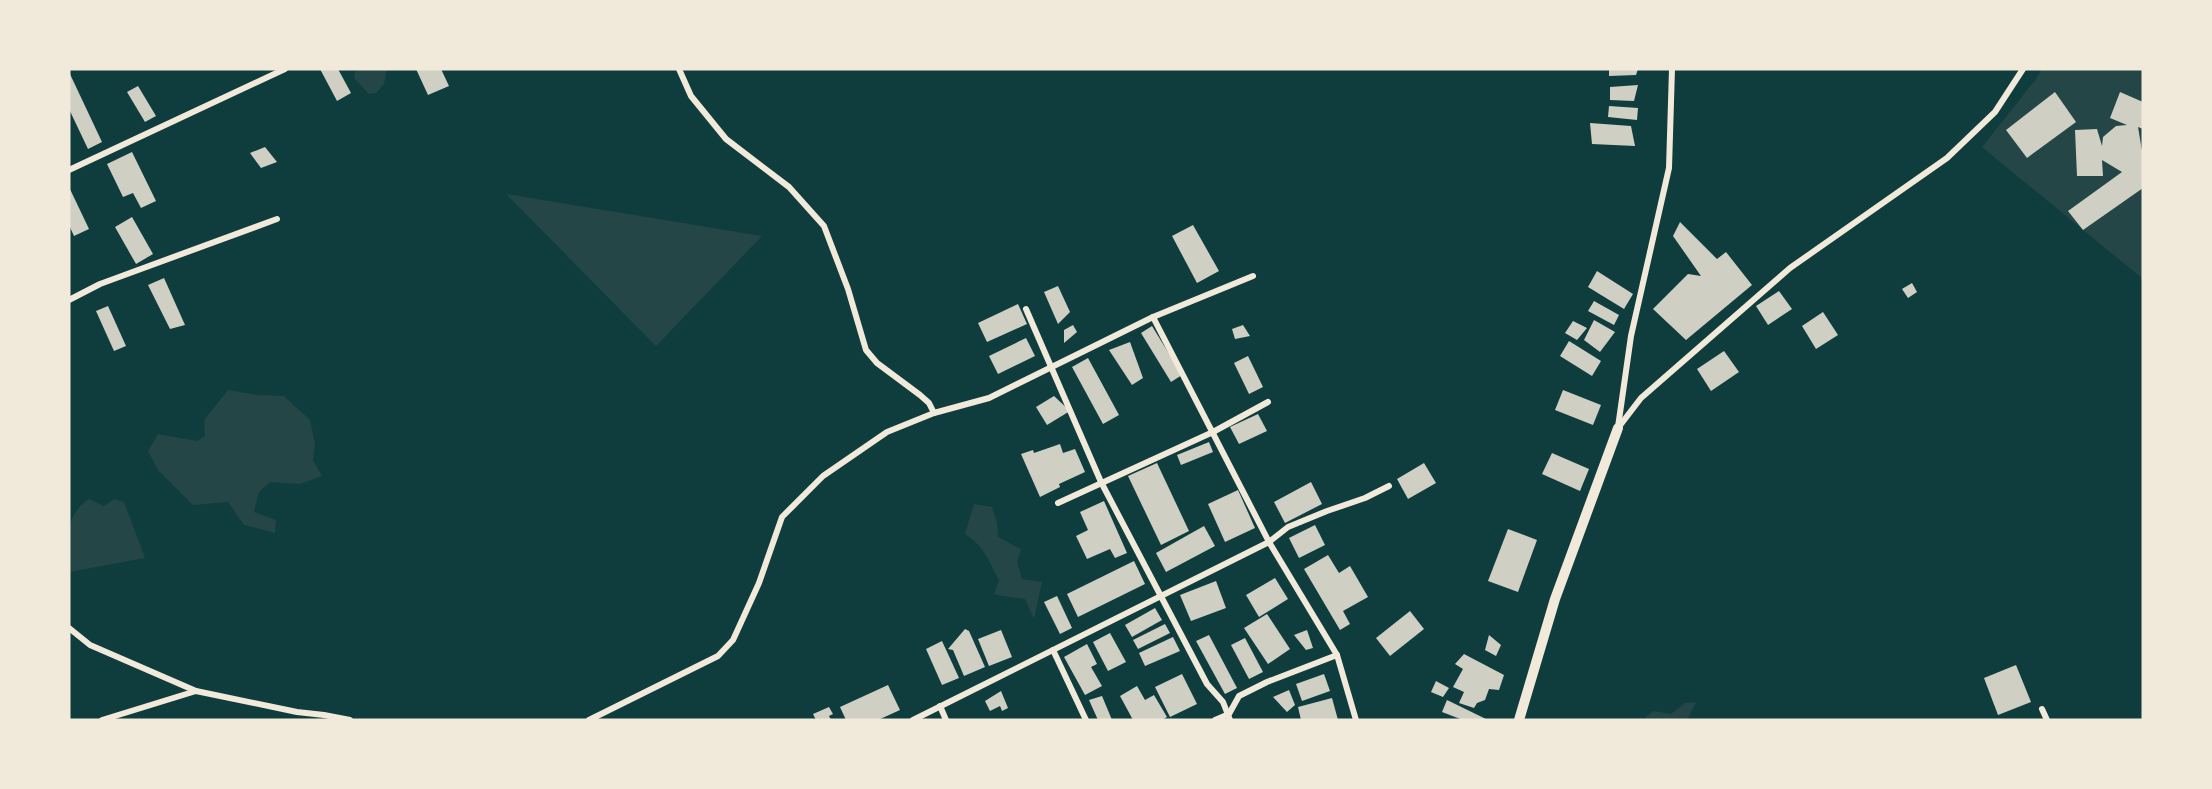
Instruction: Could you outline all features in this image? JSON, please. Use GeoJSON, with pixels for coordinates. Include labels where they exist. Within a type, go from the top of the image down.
{"type":"FeatureCollection","features":[{"type":"Feature","properties":{"kind":"street"},"geometry":{"type":"LineString","coordinates":[[69,170],[285,69]]}},
{"type":"Feature","properties":{"kind":"street"},"geometry":{"type":"LineString","coordinates":[[679,69],[691,96],[726,139],[789,187],[824,226],[848,289],[866,350],[877,363],[929,403],[934,413]]}},
{"type":"Feature","properties":{"kind":"street"},"geometry":{"type":"LineString","coordinates":[[1519,720],[1554,599],[1618,428],[1631,336],[1670,168],[1672,69]]}},
{"type":"Feature","properties":{"kind":"street"},"geometry":{"type":"LineString","coordinates":[[1618,428],[1641,398],[1790,268],[1947,158],[1995,112],[2023,69]]}},
{"type":"Feature","properties":{"kind":"street"},"geometry":{"type":"LineString","coordinates":[[69,300],[100,284],[277,219]]}},
{"type":"Feature","properties":{"kind":"street"},"geometry":{"type":"LineString","coordinates":[[589,720],[718,656],[733,640],[755,593],[782,517],[823,476],[887,432],[934,413],[989,398],[1153,317],[1253,276]]}},
{"type":"Feature","properties":{"kind":"street"},"geometry":{"type":"LineString","coordinates":[[1026,309],[1101,482],[1206,684],[1223,702],[1229,717]]}},
{"type":"Feature","properties":{"kind":"street"},"geometry":{"type":"LineString","coordinates":[[1153,317],[1269,542],[1336,655],[1356,720]]}},
{"type":"Feature","properties":{"kind":"street"},"geometry":{"type":"LineString","coordinates":[[1058,503],[1213,432],[1268,402]]}},
{"type":"Feature","properties":{"kind":"street"},"geometry":{"type":"LineString","coordinates":[[913,720],[1269,542],[1288,527],[1365,498],[1389,486]]}},
{"type":"Feature","properties":{"kind":"street"},"geometry":{"type":"LineString","coordinates":[[69,628],[90,645],[196,691],[297,712],[350,720]]}},
{"type":"Feature","properties":{"kind":"street"},"geometry":{"type":"LineString","coordinates":[[1053,650],[1086,720]]}},
{"type":"Feature","properties":{"kind":"street"},"geometry":{"type":"LineString","coordinates":[[1229,717],[1239,696],[1267,682],[1336,655]]}},
{"type":"Feature","properties":{"kind":"street"},"geometry":{"type":"LineString","coordinates":[[102,720],[196,691]]}},
{"type":"Feature","properties":{"kind":"street"},"geometry":{"type":"LineString","coordinates":[[940,706],[946,720]]}},
{"type":"Feature","properties":{"kind":"street"},"geometry":{"type":"LineString","coordinates":[[2042,709],[2047,720]]}},
{"type":"Feature","properties":{"kind":"street"},"geometry":{"type":"LineString","coordinates":[[1215,720],[1229,717]]}},
{"type":"Feature","properties":{"kind":"shaded area"},"geometry":{"type":"Polygon","coordinates":[[[365,69],[387,69],[384,84],[376,93],[369,94],[354,78],[355,72],[365,69]]]}},
{"type":"Feature","properties":{"kind":"shaded area"},"geometry":{"type":"Polygon","coordinates":[[[2042,69],[2143,69],[2143,279],[1982,147],[2042,69]]]}},
{"type":"Feature","properties":{"kind":"shaded area"},"geometry":{"type":"Polygon","coordinates":[[[506,194],[762,236],[656,346],[506,194]]]}},
{"type":"Feature","properties":{"kind":"shaded area"},"geometry":{"type":"Polygon","coordinates":[[[228,390],[257,395],[284,396],[310,420],[315,444],[313,460],[322,476],[300,484],[270,482],[259,492],[254,512],[276,520],[275,533],[244,525],[228,502],[193,505],[158,470],[148,451],[158,434],[197,441],[205,436],[204,420],[228,390]]]}},
{"type":"Feature","properties":{"kind":"shaded area"},"geometry":{"type":"Polygon","coordinates":[[[89,499],[104,506],[114,499],[124,502],[145,558],[69,572],[68,541],[71,522],[80,506],[89,499]]]}},
{"type":"Feature","properties":{"kind":"shaded area"},"geometry":{"type":"Polygon","coordinates":[[[974,504],[992,507],[997,522],[998,537],[1021,549],[1017,562],[1022,579],[1042,582],[1034,619],[1025,599],[994,594],[999,581],[982,549],[965,534],[974,504]]]}},
{"type":"Feature","properties":{"kind":"shaded area"},"geometry":{"type":"Polygon","coordinates":[[[1696,702],[1687,720],[1643,720],[1653,711],[1671,714],[1685,703],[1696,702]]]}},
{"type":"Feature","properties":{"kind":"building"},"geometry":{"type":"Polygon","coordinates":[[[320,69],[338,69],[351,93],[337,101],[320,69]]]}},
{"type":"Feature","properties":{"kind":"building"},"geometry":{"type":"Polygon","coordinates":[[[416,69],[441,69],[449,86],[428,95],[416,69]]]}},
{"type":"Feature","properties":{"kind":"building"},"geometry":{"type":"Polygon","coordinates":[[[1609,69],[1638,69],[1636,75],[1609,76],[1609,69]]]}},
{"type":"Feature","properties":{"kind":"building"},"geometry":{"type":"Polygon","coordinates":[[[69,72],[102,142],[88,149],[69,109],[69,72]]]}},
{"type":"Feature","properties":{"kind":"building"},"geometry":{"type":"Polygon","coordinates":[[[1638,85],[1634,101],[1610,100],[1610,87],[1638,85]]]}},
{"type":"Feature","properties":{"kind":"building"},"geometry":{"type":"Polygon","coordinates":[[[138,86],[156,116],[145,122],[127,92],[138,86]]]}},
{"type":"Feature","properties":{"kind":"building"},"geometry":{"type":"Polygon","coordinates":[[[2055,92],[2076,122],[2027,158],[2006,130],[2055,92]]]}},
{"type":"Feature","properties":{"kind":"building"},"geometry":{"type":"Polygon","coordinates":[[[2120,92],[2143,102],[2143,129],[2138,127],[2143,157],[2143,188],[2083,230],[2068,211],[2122,172],[2102,160],[2103,176],[2077,176],[2075,130],[2097,129],[2102,146],[2103,137],[2116,126],[2127,125],[2110,118],[2120,92]]]}},
{"type":"Feature","properties":{"kind":"building"},"geometry":{"type":"Polygon","coordinates":[[[1609,106],[1638,108],[1637,120],[1608,117],[1609,106]]]}},
{"type":"Feature","properties":{"kind":"building"},"geometry":{"type":"Polygon","coordinates":[[[1590,123],[1631,126],[1635,146],[1592,144],[1590,123]]]}},
{"type":"Feature","properties":{"kind":"building"},"geometry":{"type":"Polygon","coordinates":[[[265,147],[277,162],[261,168],[250,153],[265,147]]]}},
{"type":"Feature","properties":{"kind":"building"},"geometry":{"type":"Polygon","coordinates":[[[132,152],[156,201],[141,208],[133,193],[123,197],[107,164],[132,152]]]}},
{"type":"Feature","properties":{"kind":"building"},"geometry":{"type":"Polygon","coordinates":[[[69,187],[89,229],[74,236],[69,225],[69,187]]]}},
{"type":"Feature","properties":{"kind":"building"},"geometry":{"type":"Polygon","coordinates":[[[132,217],[153,254],[136,264],[115,227],[132,217]]]}},
{"type":"Feature","properties":{"kind":"building"},"geometry":{"type":"Polygon","coordinates":[[[1680,222],[1717,259],[1726,252],[1752,285],[1686,340],[1653,309],[1688,274],[1701,276],[1673,236],[1680,222]]]}},
{"type":"Feature","properties":{"kind":"building"},"geometry":{"type":"Polygon","coordinates":[[[1193,225],[1219,271],[1197,283],[1172,236],[1193,225]]]}},
{"type":"Feature","properties":{"kind":"building"},"geometry":{"type":"Polygon","coordinates":[[[1597,271],[1633,294],[1624,309],[1588,287],[1597,271]]]}},
{"type":"Feature","properties":{"kind":"building"},"geometry":{"type":"Polygon","coordinates":[[[164,278],[185,325],[170,329],[148,285],[164,278]]]}},
{"type":"Feature","properties":{"kind":"building"},"geometry":{"type":"Polygon","coordinates":[[[1912,283],[1917,292],[1908,298],[1902,289],[1912,283]]]}},
{"type":"Feature","properties":{"kind":"building"},"geometry":{"type":"Polygon","coordinates":[[[1058,286],[1070,312],[1058,324],[1044,292],[1058,286]]]}},
{"type":"Feature","properties":{"kind":"building"},"geometry":{"type":"Polygon","coordinates":[[[1779,291],[1792,309],[1768,325],[1756,306],[1779,291]]]}},
{"type":"Feature","properties":{"kind":"building"},"geometry":{"type":"Polygon","coordinates":[[[1594,301],[1619,315],[1614,325],[1588,311],[1594,301]]]}},
{"type":"Feature","properties":{"kind":"building"},"geometry":{"type":"Polygon","coordinates":[[[1018,304],[1027,324],[987,342],[978,323],[1018,304]]]}},
{"type":"Feature","properties":{"kind":"building"},"geometry":{"type":"Polygon","coordinates":[[[108,306],[126,346],[114,351],[96,311],[108,306]]]}},
{"type":"Feature","properties":{"kind":"building"},"geometry":{"type":"Polygon","coordinates":[[[1823,312],[1838,335],[1816,349],[1802,326],[1823,312]]]}},
{"type":"Feature","properties":{"kind":"building"},"geometry":{"type":"Polygon","coordinates":[[[1594,320],[1615,332],[1600,352],[1584,340],[1594,320]]]}},
{"type":"Feature","properties":{"kind":"building"},"geometry":{"type":"Polygon","coordinates":[[[1573,321],[1587,328],[1577,340],[1565,333],[1573,321]]]}},
{"type":"Feature","properties":{"kind":"building"},"geometry":{"type":"Polygon","coordinates":[[[1073,325],[1077,332],[1064,343],[1064,330],[1073,325]]]}},
{"type":"Feature","properties":{"kind":"building"},"geometry":{"type":"Polygon","coordinates":[[[1243,325],[1250,336],[1235,339],[1232,329],[1243,325]]]}},
{"type":"Feature","properties":{"kind":"building"},"geometry":{"type":"Polygon","coordinates":[[[1152,326],[1182,375],[1171,382],[1141,333],[1152,326]]]}},
{"type":"Feature","properties":{"kind":"building"},"geometry":{"type":"Polygon","coordinates":[[[1026,338],[1035,356],[998,374],[989,356],[1026,338]]]}},
{"type":"Feature","properties":{"kind":"building"},"geometry":{"type":"Polygon","coordinates":[[[1569,341],[1601,361],[1592,376],[1560,356],[1569,341]]]}},
{"type":"Feature","properties":{"kind":"building"},"geometry":{"type":"Polygon","coordinates":[[[1130,342],[1143,378],[1132,385],[1109,350],[1130,342]]]}},
{"type":"Feature","properties":{"kind":"building"},"geometry":{"type":"Polygon","coordinates":[[[1724,351],[1739,372],[1711,391],[1697,369],[1724,351]]]}},
{"type":"Feature","properties":{"kind":"building"},"geometry":{"type":"Polygon","coordinates":[[[1248,356],[1263,387],[1249,394],[1234,363],[1248,356]]]}},
{"type":"Feature","properties":{"kind":"building"},"geometry":{"type":"Polygon","coordinates":[[[1088,358],[1119,415],[1103,424],[1072,367],[1088,358]]]}},
{"type":"Feature","properties":{"kind":"building"},"geometry":{"type":"Polygon","coordinates":[[[1563,390],[1601,405],[1593,425],[1555,410],[1563,390]]]}},
{"type":"Feature","properties":{"kind":"building"},"geometry":{"type":"Polygon","coordinates":[[[1054,396],[1070,411],[1047,425],[1036,407],[1054,396]]]}},
{"type":"Feature","properties":{"kind":"building"},"geometry":{"type":"Polygon","coordinates":[[[1258,414],[1267,431],[1239,444],[1230,427],[1258,414]]]}},
{"type":"Feature","properties":{"kind":"building"},"geometry":{"type":"Polygon","coordinates":[[[1209,442],[1213,452],[1181,465],[1177,455],[1209,442]]]}},
{"type":"Feature","properties":{"kind":"building"},"geometry":{"type":"Polygon","coordinates":[[[1060,444],[1063,453],[1075,449],[1085,472],[1059,484],[1060,487],[1040,497],[1021,454],[1033,450],[1034,453],[1060,444]]]}},
{"type":"Feature","properties":{"kind":"building"},"geometry":{"type":"Polygon","coordinates":[[[1552,453],[1589,469],[1580,491],[1542,474],[1552,453]]]}},
{"type":"Feature","properties":{"kind":"building"},"geometry":{"type":"Polygon","coordinates":[[[1157,463],[1189,531],[1161,545],[1128,476],[1157,463]]]}},
{"type":"Feature","properties":{"kind":"building"},"geometry":{"type":"Polygon","coordinates":[[[1424,463],[1436,483],[1408,499],[1397,479],[1424,463]]]}},
{"type":"Feature","properties":{"kind":"building"},"geometry":{"type":"Polygon","coordinates":[[[1311,482],[1322,504],[1285,523],[1274,502],[1311,482]]]}},
{"type":"Feature","properties":{"kind":"building"},"geometry":{"type":"Polygon","coordinates":[[[1238,490],[1255,528],[1225,542],[1208,504],[1238,490]]]}},
{"type":"Feature","properties":{"kind":"building"},"geometry":{"type":"Polygon","coordinates":[[[1104,501],[1127,553],[1115,558],[1110,549],[1087,559],[1076,536],[1088,530],[1080,512],[1104,501]]]}},
{"type":"Feature","properties":{"kind":"building"},"geometry":{"type":"Polygon","coordinates":[[[1315,525],[1325,545],[1299,558],[1289,538],[1315,525]]]}},
{"type":"Feature","properties":{"kind":"building"},"geometry":{"type":"Polygon","coordinates":[[[1204,526],[1215,546],[1166,572],[1156,553],[1204,526]]]}},
{"type":"Feature","properties":{"kind":"building"},"geometry":{"type":"Polygon","coordinates":[[[1508,529],[1537,540],[1518,592],[1488,581],[1508,529]]]}},
{"type":"Feature","properties":{"kind":"building"},"geometry":{"type":"Polygon","coordinates":[[[1328,555],[1339,573],[1350,566],[1368,597],[1343,611],[1350,624],[1340,630],[1304,569],[1328,555]]]}},
{"type":"Feature","properties":{"kind":"building"},"geometry":{"type":"Polygon","coordinates":[[[1134,561],[1145,584],[1078,617],[1067,594],[1134,561]]]}},
{"type":"Feature","properties":{"kind":"building"},"geometry":{"type":"Polygon","coordinates":[[[1275,578],[1288,599],[1259,617],[1246,595],[1275,578]]]}},
{"type":"Feature","properties":{"kind":"building"},"geometry":{"type":"Polygon","coordinates":[[[1216,581],[1226,608],[1191,621],[1180,595],[1216,581]]]}},
{"type":"Feature","properties":{"kind":"building"},"geometry":{"type":"Polygon","coordinates":[[[1057,596],[1072,628],[1060,634],[1044,602],[1057,596]]]}},
{"type":"Feature","properties":{"kind":"building"},"geometry":{"type":"Polygon","coordinates":[[[1155,608],[1162,620],[1132,637],[1125,625],[1155,608]]]}},
{"type":"Feature","properties":{"kind":"building"},"geometry":{"type":"Polygon","coordinates":[[[1410,611],[1424,629],[1390,656],[1376,638],[1410,611]]]}},
{"type":"Feature","properties":{"kind":"building"},"geometry":{"type":"Polygon","coordinates":[[[1267,614],[1290,649],[1268,664],[1244,628],[1267,614]]]}},
{"type":"Feature","properties":{"kind":"building"},"geometry":{"type":"Polygon","coordinates":[[[1165,624],[1170,633],[1138,649],[1133,640],[1165,624]]]}},
{"type":"Feature","properties":{"kind":"building"},"geometry":{"type":"Polygon","coordinates":[[[965,629],[969,631],[985,667],[964,676],[953,650],[948,649],[965,629]]]}},
{"type":"Feature","properties":{"kind":"building"},"geometry":{"type":"Polygon","coordinates":[[[1001,630],[1012,657],[989,666],[978,639],[1001,630]]]}},
{"type":"Feature","properties":{"kind":"building"},"geometry":{"type":"Polygon","coordinates":[[[1307,630],[1313,648],[1306,650],[1294,635],[1307,630]]]}},
{"type":"Feature","properties":{"kind":"building"},"geometry":{"type":"Polygon","coordinates":[[[1110,633],[1126,662],[1108,671],[1093,642],[1110,633]]]}},
{"type":"Feature","properties":{"kind":"building"},"geometry":{"type":"Polygon","coordinates":[[[1209,635],[1237,688],[1225,694],[1196,641],[1209,635]]]}},
{"type":"Feature","properties":{"kind":"building"},"geometry":{"type":"Polygon","coordinates":[[[1489,635],[1501,645],[1496,656],[1485,650],[1489,635]]]}},
{"type":"Feature","properties":{"kind":"building"},"geometry":{"type":"Polygon","coordinates":[[[1173,637],[1180,651],[1145,666],[1139,653],[1173,637]]]}},
{"type":"Feature","properties":{"kind":"building"},"geometry":{"type":"Polygon","coordinates":[[[1245,638],[1263,672],[1249,679],[1231,645],[1245,638]]]}},
{"type":"Feature","properties":{"kind":"building"},"geometry":{"type":"Polygon","coordinates":[[[942,641],[959,678],[942,685],[926,649],[942,641]]]}},
{"type":"Feature","properties":{"kind":"building"},"geometry":{"type":"Polygon","coordinates":[[[1087,644],[1097,664],[1091,667],[1102,686],[1085,695],[1064,657],[1087,644]]]}},
{"type":"Feature","properties":{"kind":"building"},"geometry":{"type":"Polygon","coordinates":[[[1464,654],[1504,675],[1499,690],[1489,689],[1485,700],[1477,703],[1474,708],[1459,703],[1464,692],[1453,687],[1463,669],[1455,664],[1464,654]]]}},
{"type":"Feature","properties":{"kind":"building"},"geometry":{"type":"Polygon","coordinates":[[[2016,665],[2031,702],[1998,715],[1984,678],[2016,665]]]}},
{"type":"Feature","properties":{"kind":"building"},"geometry":{"type":"Polygon","coordinates":[[[1182,674],[1197,704],[1170,717],[1155,687],[1182,674]]]}},
{"type":"Feature","properties":{"kind":"building"},"geometry":{"type":"Polygon","coordinates":[[[1324,674],[1330,691],[1302,701],[1296,684],[1324,674]]]}},
{"type":"Feature","properties":{"kind":"building"},"geometry":{"type":"Polygon","coordinates":[[[1436,681],[1449,688],[1443,697],[1431,692],[1436,681]]]}},
{"type":"Feature","properties":{"kind":"building"},"geometry":{"type":"Polygon","coordinates":[[[888,685],[900,710],[878,720],[846,720],[840,707],[888,685]]]}},
{"type":"Feature","properties":{"kind":"building"},"geometry":{"type":"Polygon","coordinates":[[[1137,686],[1145,700],[1154,695],[1167,717],[1162,720],[1133,720],[1120,696],[1137,686]]]}},
{"type":"Feature","properties":{"kind":"building"},"geometry":{"type":"Polygon","coordinates":[[[1289,690],[1295,705],[1287,712],[1273,697],[1289,690]]]}},
{"type":"Feature","properties":{"kind":"building"},"geometry":{"type":"Polygon","coordinates":[[[1001,691],[1008,708],[1002,711],[1000,706],[990,711],[985,701],[1001,691]]]}},
{"type":"Feature","properties":{"kind":"building"},"geometry":{"type":"Polygon","coordinates":[[[1102,696],[1112,720],[1098,720],[1089,700],[1102,696]]]}},
{"type":"Feature","properties":{"kind":"building"},"geometry":{"type":"Polygon","coordinates":[[[1332,698],[1338,720],[1301,720],[1298,707],[1332,698]]]}},
{"type":"Feature","properties":{"kind":"building"},"geometry":{"type":"Polygon","coordinates":[[[1447,700],[1488,720],[1463,720],[1442,712],[1447,700]]]}},
{"type":"Feature","properties":{"kind":"building"},"geometry":{"type":"Polygon","coordinates":[[[829,707],[833,714],[829,716],[831,720],[816,720],[813,714],[829,707]]]}}]}
